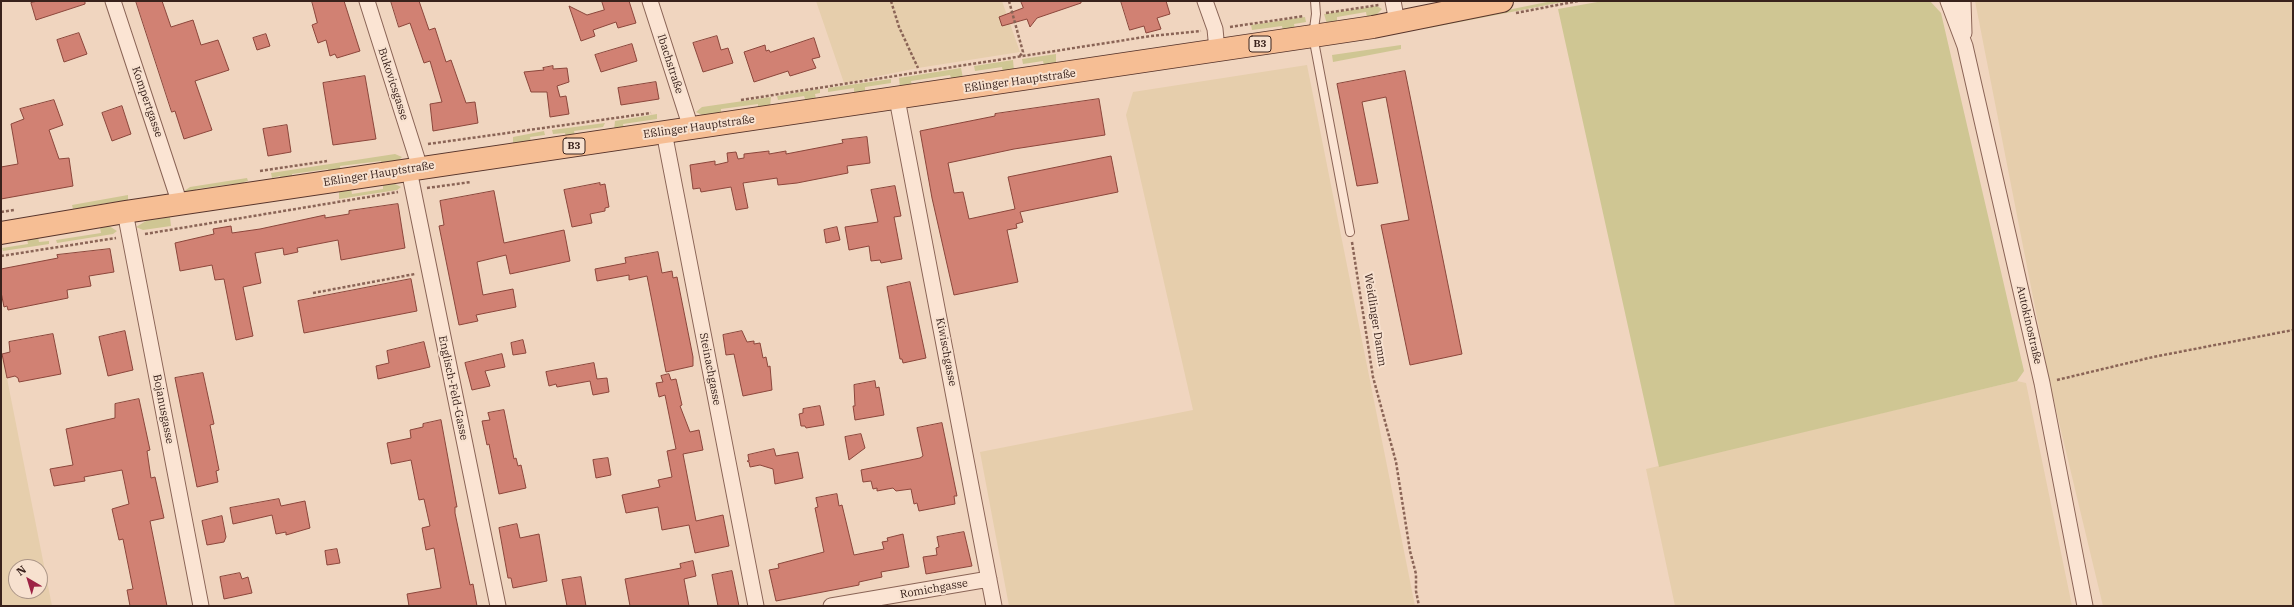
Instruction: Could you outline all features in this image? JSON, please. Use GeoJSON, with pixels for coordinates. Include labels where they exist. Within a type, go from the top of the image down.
{"type":"FeatureCollection","features":[{"type":"Feature","properties":{"kind":"main road","name":"B3"},"geometry":{"type":"LineString","coordinates":[[1397,22],[1502,1]]}},
{"type":"Feature","properties":{"kind":"main road","name":"Eßlinger Hauptstraße"},"geometry":{"type":"LineString","coordinates":[[1,233],[125,212],[897,99],[1397,22]]}},
{"type":"Feature","properties":{"kind":"street","name":"Kompertgasse"},"geometry":{"type":"LineString","coordinates":[[113,1],[175,185],[180,204]]}},
{"type":"Feature","properties":{"kind":"street","name":"Bukovicsgasse"},"geometry":{"type":"LineString","coordinates":[[367,1],[414,169]]}},
{"type":"Feature","properties":{"kind":"street","name":"Ibachstraße"},"geometry":{"type":"LineString","coordinates":[[650,1],[691,128]]}},
{"type":"Feature","properties":{"kind":"street"},"geometry":{"type":"LineString","coordinates":[[1205,1],[1215,29],[1217,50]]}},
{"type":"Feature","properties":{"kind":"street"},"geometry":{"type":"LineString","coordinates":[[1393,1],[1397,22]]}},
{"type":"Feature","properties":{"kind":"street","name":"Autokinostraße"},"geometry":{"type":"LineString","coordinates":[[1948,1],[1965,46],[2042,383],[2084,606]]}},
{"type":"Feature","properties":{"kind":"street","name":"Autokinostraße"},"geometry":{"type":"LineString","coordinates":[[1962,1],[1965,46]]}},
{"type":"Feature","properties":{"kind":"street","name":"Kiwischgasse"},"geometry":{"type":"LineString","coordinates":[[897,99],[994,606]]}},
{"type":"Feature","properties":{"kind":"street","name":"Steinachgasse"},"geometry":{"type":"LineString","coordinates":[[664,132],[756,606]]}},
{"type":"Feature","properties":{"kind":"street","name":"Englisch-Feld-Gasse"},"geometry":{"type":"LineString","coordinates":[[414,169],[430,271],[498,606]]}},
{"type":"Feature","properties":{"kind":"street","name":"Bojanusgasse"},"geometry":{"type":"LineString","coordinates":[[125,212],[201,606]]}},
{"type":"Feature","properties":{"kind":"street","name":"Romichgasse"},"geometry":{"type":"LineString","coordinates":[[831,606],[989,579]]}},
{"type":"Feature","properties":{"kind":"lane"},"geometry":{"type":"LineString","coordinates":[[1315,1],[1316,14],[1313,36],[1350,232]]}},
{"type":"Feature","properties":{"kind":"path"},"geometry":{"type":"LineString","coordinates":[[891,1],[899,27],[918,68]]}},
{"type":"Feature","properties":{"kind":"path"},"geometry":{"type":"LineString","coordinates":[[1008,1],[1023,52],[1019,58],[1022,80]]}},
{"type":"Feature","properties":{"kind":"path"},"geometry":{"type":"LineString","coordinates":[[739,100],[1019,58],[1151,36],[1204,31]]}},
{"type":"Feature","properties":{"kind":"path"},"geometry":{"type":"LineString","coordinates":[[427,144],[652,113]]}},
{"type":"Feature","properties":{"kind":"path"},"geometry":{"type":"LineString","coordinates":[[142,234],[405,191]]}},
{"type":"Feature","properties":{"kind":"path","name":"Weidlinger Damm"},"geometry":{"type":"LineString","coordinates":[[1350,232],[1373,377],[1396,462],[1410,551],[1416,574],[1416,591],[1419,606]]}},
{"type":"Feature","properties":{"kind":"path"},"geometry":{"type":"LineString","coordinates":[[1,256],[121,237]]}},
{"type":"Feature","properties":{"kind":"path"},"geometry":{"type":"LineString","coordinates":[[313,293],[430,271]]}},
{"type":"Feature","properties":{"kind":"path"},"geometry":{"type":"LineString","coordinates":[[2042,383],[2153,357],[2293,330]]}},
{"type":"Feature","properties":{"kind":"shaded area"},"geometry":{"type":"Polygon","coordinates":[[[816,1],[1002,1],[1020,52],[918,68],[844,83],[816,1]]]}},
{"type":"Feature","properties":{"kind":"shaded area"},"geometry":{"type":"Polygon","coordinates":[[[1552,1],[1568,1],[1424,29],[1443,23],[1552,1]]]}},
{"type":"Feature","properties":{"kind":"shaded area"},"geometry":{"type":"Polygon","coordinates":[[[1603,1],[1930,1],[1941,13],[2024,371],[2017,381],[1659,467],[1558,9],[1603,1]]]}},
{"type":"Feature","properties":{"kind":"shaded area"},"geometry":{"type":"Polygon","coordinates":[[[1975,1],[2293,1],[2293,606],[2103,606],[2051,389],[1975,1]]]}},
{"type":"Feature","properties":{"kind":"shaded area"},"geometry":{"type":"Polygon","coordinates":[[[1377,6],[1382,9],[1376,15],[1367,18],[1366,12],[1337,17],[1337,22],[1327,24],[1324,14],[1377,6]]]}},
{"type":"Feature","properties":{"kind":"shaded area"},"geometry":{"type":"Polygon","coordinates":[[[1305,17],[1306,22],[1294,24],[1295,29],[1283,31],[1282,26],[1252,30],[1251,25],[1305,17]]]}},
{"type":"Feature","properties":{"kind":"shaded area"},"geometry":{"type":"Polygon","coordinates":[[[1401,45],[1401,49],[1333,62],[1332,55],[1401,45]]]}},
{"type":"Feature","properties":{"kind":"shaded area"},"geometry":{"type":"Polygon","coordinates":[[[1056,54],[1056,64],[1044,66],[1043,61],[1023,64],[1022,59],[1056,54]]]}},
{"type":"Feature","properties":{"kind":"shaded area"},"geometry":{"type":"Polygon","coordinates":[[[1013,60],[1014,71],[1003,73],[1002,67],[975,71],[974,66],[1013,60]]]}},
{"type":"Feature","properties":{"kind":"shaded area"},"geometry":{"type":"Polygon","coordinates":[[[1307,65],[1415,606],[1009,606],[980,452],[1193,410],[1126,115],[1133,92],[1307,65]]]}},
{"type":"Feature","properties":{"kind":"shaded area"},"geometry":{"type":"Polygon","coordinates":[[[961,68],[963,78],[952,80],[950,75],[911,81],[912,86],[900,88],[899,78],[961,68]]]}},
{"type":"Feature","properties":{"kind":"shaded area"},"geometry":{"type":"Polygon","coordinates":[[[891,79],[891,83],[865,87],[865,92],[854,94],[854,88],[828,92],[828,88],[891,79]]]}},
{"type":"Feature","properties":{"kind":"shaded area"},"geometry":{"type":"Polygon","coordinates":[[[820,89],[820,93],[815,94],[816,99],[806,101],[804,96],[778,100],[777,96],[820,89]]]}},
{"type":"Feature","properties":{"kind":"shaded area"},"geometry":{"type":"Polygon","coordinates":[[[771,97],[770,107],[758,109],[758,104],[721,109],[721,115],[704,116],[696,112],[702,107],[771,97]]]}},
{"type":"Feature","properties":{"kind":"shaded area"},"geometry":{"type":"Polygon","coordinates":[[[657,114],[657,119],[623,124],[624,129],[614,130],[615,121],[657,114]]]}},
{"type":"Feature","properties":{"kind":"shaded area"},"geometry":{"type":"Polygon","coordinates":[[[605,123],[603,127],[574,131],[575,136],[566,138],[565,133],[553,134],[552,130],[605,123]]]}},
{"type":"Feature","properties":{"kind":"shaded area"},"geometry":{"type":"Polygon","coordinates":[[[544,131],[545,135],[530,137],[531,142],[513,144],[513,137],[544,131]]]}},
{"type":"Feature","properties":{"kind":"shaded area"},"geometry":{"type":"Polygon","coordinates":[[[395,154],[402,157],[398,161],[382,166],[381,161],[340,166],[341,172],[329,174],[328,169],[292,174],[292,179],[281,181],[280,176],[272,178],[271,173],[395,154]]]}},
{"type":"Feature","properties":{"kind":"shaded area"},"geometry":{"type":"Polygon","coordinates":[[[247,178],[248,181],[244,182],[245,187],[233,188],[232,184],[196,189],[197,194],[183,192],[190,187],[247,178]]]}},
{"type":"Feature","properties":{"kind":"shaded area"},"geometry":{"type":"Polygon","coordinates":[[[383,183],[393,183],[401,187],[397,190],[339,199],[339,190],[351,189],[352,194],[383,189],[383,183]]]}},
{"type":"Feature","properties":{"kind":"shaded area"},"geometry":{"type":"Polygon","coordinates":[[[128,195],[128,200],[88,206],[89,211],[78,213],[77,208],[73,209],[72,205],[128,195]]]}},
{"type":"Feature","properties":{"kind":"shaded area"},"geometry":{"type":"Polygon","coordinates":[[[170,217],[171,226],[143,230],[136,227],[146,221],[170,217]]]}},
{"type":"Feature","properties":{"kind":"shaded area"},"geometry":{"type":"Polygon","coordinates":[[[109,226],[117,231],[113,234],[57,243],[56,240],[101,233],[100,228],[109,226]]]}},
{"type":"Feature","properties":{"kind":"shaded area"},"geometry":{"type":"Polygon","coordinates":[[[38,237],[39,242],[49,241],[49,244],[3,251],[2,248],[28,244],[27,239],[38,237]]]}},
{"type":"Feature","properties":{"kind":"shaded area"},"geometry":{"type":"Polygon","coordinates":[[[1,348],[43,559],[8,559],[8,599],[48,599],[48,586],[52,606],[1,606],[1,348]]]}},
{"type":"Feature","properties":{"kind":"shaded area"},"geometry":{"type":"Polygon","coordinates":[[[2017,381],[2026,383],[2072,606],[1675,606],[1646,469],[2017,381]]]}},
{"type":"Feature","properties":{"kind":"building"},"geometry":{"type":"Polygon","coordinates":[[[38,1],[85,1],[85,4],[36,20],[31,3],[38,1]]]}},
{"type":"Feature","properties":{"kind":"building"},"geometry":{"type":"Polygon","coordinates":[[[136,1],[162,1],[171,27],[193,20],[201,45],[218,40],[229,70],[195,81],[212,130],[184,139],[175,111],[172,112],[136,1]]]}},
{"type":"Feature","properties":{"kind":"building"},"geometry":{"type":"Polygon","coordinates":[[[312,1],[344,1],[360,51],[337,58],[335,54],[330,56],[326,40],[318,43],[312,25],[317,23],[312,1]]]}},
{"type":"Feature","properties":{"kind":"building"},"geometry":{"type":"Polygon","coordinates":[[[391,1],[419,1],[429,30],[435,28],[446,62],[451,60],[466,103],[475,102],[478,123],[433,131],[430,104],[442,102],[430,61],[424,63],[410,23],[399,27],[391,1]]]}},
{"type":"Feature","properties":{"kind":"building"},"geometry":{"type":"Polygon","coordinates":[[[602,1],[629,1],[636,23],[618,28],[616,22],[593,30],[595,36],[581,41],[569,6],[587,15],[604,10],[602,1]]]}},
{"type":"Feature","properties":{"kind":"building"},"geometry":{"type":"Polygon","coordinates":[[[1021,1],[1081,1],[1081,3],[1037,18],[1030,27],[1027,19],[1002,26],[999,17],[1023,8],[1021,1]]]}},
{"type":"Feature","properties":{"kind":"building"},"geometry":{"type":"Polygon","coordinates":[[[1121,1],[1166,1],[1170,14],[1157,18],[1161,29],[1146,33],[1144,26],[1130,30],[1121,1]]]}},
{"type":"Feature","properties":{"kind":"building"},"geometry":{"type":"Polygon","coordinates":[[[79,33],[87,54],[64,62],[57,40],[79,33]]]}},
{"type":"Feature","properties":{"kind":"building"},"geometry":{"type":"Polygon","coordinates":[[[266,34],[270,46],[257,50],[253,38],[266,34]]]}},
{"type":"Feature","properties":{"kind":"building"},"geometry":{"type":"Polygon","coordinates":[[[717,36],[721,50],[728,48],[733,63],[703,72],[693,43],[717,36]]]}},
{"type":"Feature","properties":{"kind":"building"},"geometry":{"type":"Polygon","coordinates":[[[814,38],[820,57],[812,59],[816,68],[790,76],[788,71],[754,82],[744,52],[765,45],[766,51],[769,50],[770,52],[814,38]]]}},
{"type":"Feature","properties":{"kind":"building"},"geometry":{"type":"Polygon","coordinates":[[[632,44],[637,61],[601,72],[595,55],[632,44]]]}},
{"type":"Feature","properties":{"kind":"building"},"geometry":{"type":"Polygon","coordinates":[[[553,66],[553,69],[567,68],[569,82],[557,86],[560,97],[566,96],[569,114],[550,117],[547,92],[531,92],[524,72],[544,70],[543,68],[553,66]]]}},
{"type":"Feature","properties":{"kind":"building"},"geometry":{"type":"Polygon","coordinates":[[[1405,71],[1462,354],[1410,365],[1381,225],[1409,220],[1386,97],[1362,102],[1378,183],[1357,186],[1337,84],[1405,71]]]}},
{"type":"Feature","properties":{"kind":"building"},"geometry":{"type":"Polygon","coordinates":[[[365,76],[376,139],[333,145],[323,83],[365,76]]]}},
{"type":"Feature","properties":{"kind":"building"},"geometry":{"type":"Polygon","coordinates":[[[656,82],[659,99],[621,105],[618,88],[656,82]]]}},
{"type":"Feature","properties":{"kind":"building"},"geometry":{"type":"Polygon","coordinates":[[[1099,99],[1105,135],[1014,149],[948,163],[954,193],[963,192],[969,219],[1015,209],[1008,177],[1111,156],[1118,192],[1020,212],[1023,222],[1016,224],[1017,228],[1007,230],[1018,282],[954,295],[932,198],[920,131],[995,116],[995,114],[1099,99]]]}},
{"type":"Feature","properties":{"kind":"building"},"geometry":{"type":"Polygon","coordinates":[[[54,100],[63,125],[49,130],[59,159],[69,158],[73,186],[1,199],[1,167],[18,164],[11,124],[24,119],[20,109],[54,100]]]}},
{"type":"Feature","properties":{"kind":"building"},"geometry":{"type":"Polygon","coordinates":[[[122,106],[131,134],[112,141],[102,113],[122,106]]]}},
{"type":"Feature","properties":{"kind":"building"},"geometry":{"type":"Polygon","coordinates":[[[287,125],[291,152],[268,156],[263,129],[287,125]]]}},
{"type":"Feature","properties":{"kind":"building"},"geometry":{"type":"Polygon","coordinates":[[[867,137],[870,163],[847,166],[848,173],[797,183],[778,185],[777,178],[743,183],[748,208],[736,210],[731,187],[701,192],[700,188],[693,189],[690,165],[715,161],[715,165],[728,162],[727,153],[736,152],[738,159],[744,158],[744,154],[769,151],[769,154],[786,151],[786,154],[843,143],[842,140],[867,137]]]}},
{"type":"Feature","properties":{"kind":"building"},"geometry":{"type":"Polygon","coordinates":[[[600,183],[600,185],[605,184],[609,207],[605,208],[605,211],[590,214],[592,223],[572,227],[564,190],[600,183]]]}},
{"type":"Feature","properties":{"kind":"building"},"geometry":{"type":"Polygon","coordinates":[[[895,186],[901,216],[894,217],[902,259],[881,263],[880,260],[871,261],[869,246],[849,250],[845,227],[878,222],[871,190],[895,186]]]}},
{"type":"Feature","properties":{"kind":"building"},"geometry":{"type":"Polygon","coordinates":[[[494,191],[504,243],[564,230],[570,261],[510,274],[506,255],[477,262],[483,295],[513,289],[516,307],[476,315],[478,321],[459,325],[439,226],[444,225],[440,201],[494,191]]]}},
{"type":"Feature","properties":{"kind":"building"},"geometry":{"type":"Polygon","coordinates":[[[398,204],[405,248],[341,260],[338,240],[297,248],[298,252],[284,255],[283,248],[255,253],[261,283],[243,287],[253,336],[236,340],[224,279],[215,280],[212,265],[180,271],[175,243],[214,234],[213,229],[231,226],[232,233],[260,229],[325,215],[325,218],[349,214],[349,211],[398,204]]]}},
{"type":"Feature","properties":{"kind":"building"},"geometry":{"type":"Polygon","coordinates":[[[837,227],[840,240],[826,243],[824,230],[837,227]]]}},
{"type":"Feature","properties":{"kind":"building"},"geometry":{"type":"Polygon","coordinates":[[[110,249],[114,272],[89,276],[91,286],[67,290],[68,298],[8,310],[7,306],[4,307],[1,292],[1,269],[58,258],[57,255],[110,249]]]}},
{"type":"Feature","properties":{"kind":"building"},"geometry":{"type":"Polygon","coordinates":[[[658,252],[662,273],[672,271],[673,278],[677,277],[693,357],[693,366],[666,372],[647,276],[629,280],[629,275],[597,281],[595,269],[626,263],[625,258],[658,252]]]}},
{"type":"Feature","properties":{"kind":"building"},"geometry":{"type":"Polygon","coordinates":[[[411,279],[417,311],[304,333],[298,301],[411,279]]]}},
{"type":"Feature","properties":{"kind":"building"},"geometry":{"type":"Polygon","coordinates":[[[910,282],[926,358],[903,363],[902,359],[900,359],[887,287],[910,282]]]}},
{"type":"Feature","properties":{"kind":"building"},"geometry":{"type":"Polygon","coordinates":[[[125,331],[133,370],[108,376],[99,337],[125,331]]]}},
{"type":"Feature","properties":{"kind":"building"},"geometry":{"type":"Polygon","coordinates":[[[742,331],[747,342],[754,341],[754,344],[760,343],[763,358],[766,357],[768,367],[770,366],[772,390],[743,396],[734,354],[726,355],[723,335],[742,331]]]}},
{"type":"Feature","properties":{"kind":"building"},"geometry":{"type":"Polygon","coordinates":[[[53,334],[61,374],[19,382],[18,378],[15,376],[7,378],[2,354],[10,352],[9,342],[53,334]]]}},
{"type":"Feature","properties":{"kind":"building"},"geometry":{"type":"Polygon","coordinates":[[[523,340],[526,353],[513,355],[511,343],[523,340]]]}},
{"type":"Feature","properties":{"kind":"building"},"geometry":{"type":"Polygon","coordinates":[[[424,342],[430,367],[378,379],[376,366],[389,363],[387,351],[424,342]]]}},
{"type":"Feature","properties":{"kind":"building"},"geometry":{"type":"Polygon","coordinates":[[[502,354],[505,367],[485,371],[490,386],[472,390],[465,363],[502,354]]]}},
{"type":"Feature","properties":{"kind":"building"},"geometry":{"type":"Polygon","coordinates":[[[594,363],[597,379],[607,378],[609,392],[593,395],[590,381],[557,387],[556,384],[549,386],[546,372],[594,363]]]}},
{"type":"Feature","properties":{"kind":"building"},"geometry":{"type":"Polygon","coordinates":[[[203,373],[214,424],[210,425],[219,470],[216,471],[218,482],[197,487],[175,378],[203,373]]]}},
{"type":"Feature","properties":{"kind":"building"},"geometry":{"type":"Polygon","coordinates":[[[669,374],[671,380],[676,379],[682,405],[680,406],[690,432],[699,430],[703,450],[683,454],[696,521],[723,515],[729,546],[695,553],[689,525],[662,530],[658,507],[626,513],[622,495],[660,487],[658,480],[672,477],[667,451],[676,449],[665,395],[659,397],[656,383],[663,382],[661,376],[669,374]]]}},
{"type":"Feature","properties":{"kind":"building"},"geometry":{"type":"Polygon","coordinates":[[[875,381],[876,388],[879,387],[884,415],[855,420],[853,406],[855,406],[854,385],[875,381]]]}},
{"type":"Feature","properties":{"kind":"building"},"geometry":{"type":"Polygon","coordinates":[[[139,399],[150,450],[147,451],[151,478],[155,477],[164,518],[150,521],[167,606],[130,606],[127,590],[133,589],[123,539],[119,540],[112,509],[129,504],[122,470],[84,477],[85,481],[54,486],[50,469],[73,465],[66,429],[115,418],[115,404],[139,399]]]}},
{"type":"Feature","properties":{"kind":"building"},"geometry":{"type":"Polygon","coordinates":[[[820,406],[824,425],[806,428],[805,426],[801,426],[799,414],[803,413],[803,409],[820,406]]]}},
{"type":"Feature","properties":{"kind":"building"},"geometry":{"type":"Polygon","coordinates":[[[504,410],[514,459],[516,458],[518,466],[521,465],[526,488],[499,494],[489,444],[487,445],[482,421],[490,420],[488,413],[504,410]]]}},
{"type":"Feature","properties":{"kind":"building"},"geometry":{"type":"Polygon","coordinates":[[[441,420],[457,507],[455,507],[455,513],[470,585],[473,584],[477,606],[409,606],[407,594],[441,588],[434,548],[426,550],[422,528],[430,526],[424,499],[419,500],[411,460],[391,464],[387,443],[411,438],[410,430],[423,427],[423,424],[441,420]]]}},
{"type":"Feature","properties":{"kind":"building"},"geometry":{"type":"Polygon","coordinates":[[[942,423],[957,496],[954,496],[955,504],[919,511],[917,503],[914,504],[911,489],[896,491],[893,488],[877,491],[877,488],[873,489],[871,481],[863,482],[861,470],[920,458],[923,456],[917,428],[942,423]]]}},
{"type":"Feature","properties":{"kind":"building"},"geometry":{"type":"Polygon","coordinates":[[[861,434],[865,448],[849,460],[845,437],[861,434]]]}},
{"type":"Feature","properties":{"kind":"building"},"geometry":{"type":"Polygon","coordinates":[[[774,449],[776,456],[798,452],[803,478],[775,484],[773,469],[760,465],[750,467],[749,462],[747,461],[749,461],[748,455],[774,449]]]}},
{"type":"Feature","properties":{"kind":"building"},"geometry":{"type":"Polygon","coordinates":[[[608,458],[611,475],[596,478],[593,460],[608,458]]]}},
{"type":"Feature","properties":{"kind":"building"},"geometry":{"type":"Polygon","coordinates":[[[837,494],[839,506],[842,505],[854,555],[884,549],[882,542],[888,541],[887,538],[903,534],[909,567],[881,572],[882,577],[859,582],[859,585],[776,601],[769,570],[779,568],[778,564],[824,552],[815,508],[818,507],[816,498],[837,494]]]}},
{"type":"Feature","properties":{"kind":"building"},"geometry":{"type":"Polygon","coordinates":[[[279,499],[281,506],[305,501],[310,528],[286,535],[286,532],[276,534],[272,515],[233,524],[230,508],[279,499]]]}},
{"type":"Feature","properties":{"kind":"building"},"geometry":{"type":"Polygon","coordinates":[[[222,516],[226,537],[224,542],[207,545],[202,521],[222,516]]]}},
{"type":"Feature","properties":{"kind":"building"},"geometry":{"type":"Polygon","coordinates":[[[517,524],[520,538],[539,534],[547,581],[513,588],[511,578],[508,578],[499,528],[517,524]]]}},
{"type":"Feature","properties":{"kind":"building"},"geometry":{"type":"Polygon","coordinates":[[[964,532],[972,566],[926,574],[923,557],[937,555],[936,548],[939,547],[937,537],[964,532]]]}},
{"type":"Feature","properties":{"kind":"building"},"geometry":{"type":"Polygon","coordinates":[[[337,549],[340,563],[327,565],[325,551],[337,549]]]}},
{"type":"Feature","properties":{"kind":"building"},"geometry":{"type":"Polygon","coordinates":[[[693,561],[696,576],[684,579],[689,606],[630,606],[625,579],[681,568],[680,564],[693,561]]]}},
{"type":"Feature","properties":{"kind":"building"},"geometry":{"type":"Polygon","coordinates":[[[732,571],[739,606],[718,606],[712,575],[732,571]]]}},
{"type":"Feature","properties":{"kind":"building"},"geometry":{"type":"Polygon","coordinates":[[[240,573],[242,579],[248,577],[252,593],[224,599],[220,577],[240,573]]]}},
{"type":"Feature","properties":{"kind":"building"},"geometry":{"type":"Polygon","coordinates":[[[581,577],[586,606],[567,606],[562,580],[581,577]]]}}]}
